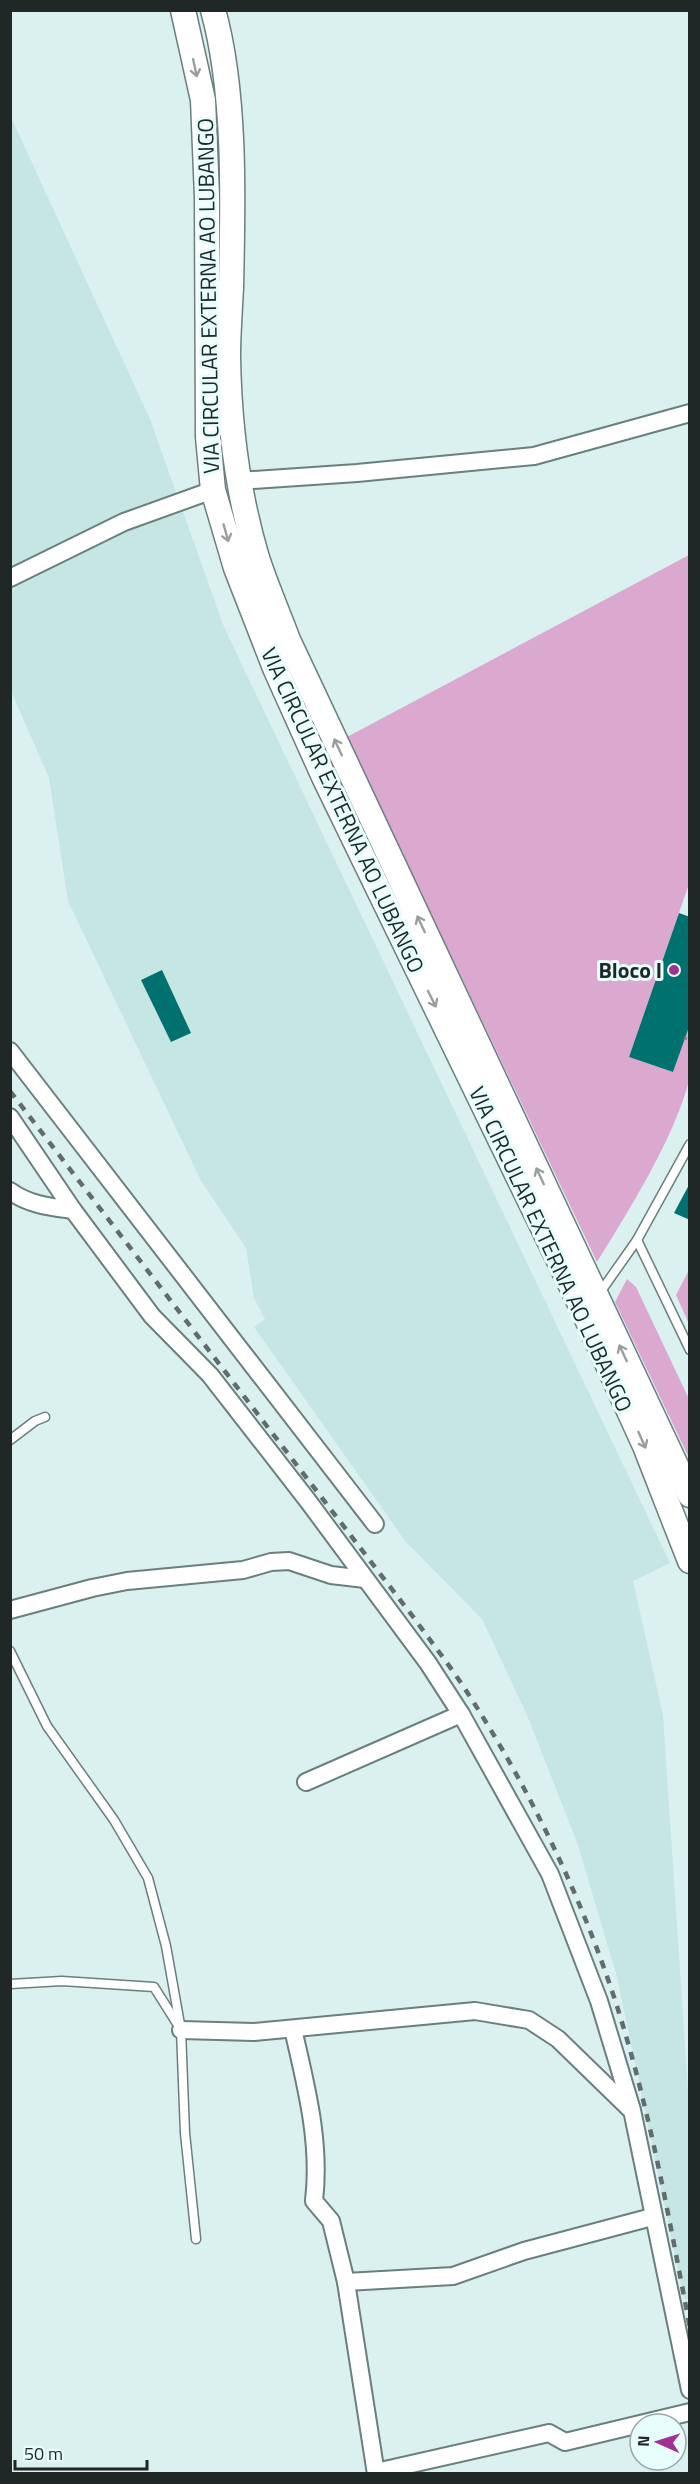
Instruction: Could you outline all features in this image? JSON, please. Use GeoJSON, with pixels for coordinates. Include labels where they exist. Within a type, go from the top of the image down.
{"type":"FeatureCollection","features":[{"type":"Feature","properties":{"kind":"main road","name":"VIA CIRCULAR EXTERNA AO LUBANGO"},"geometry":{"type":"LineString","coordinates":[[183,10],[203,100],[207,197],[208,437],[213,490],[236,568],[275,668],[330,787],[645,1446],[690,1561]]}},
{"type":"Feature","properties":{"kind":"main road","name":"VIA CIRCULAR EXTERNA AO LUBANGO"},"geometry":{"type":"LineString","coordinates":[[213,10],[219,32],[227,94],[231,188],[228,355],[234,439],[239,481],[257,558],[288,640],[690,1495]]}},
{"type":"Feature","properties":{"kind":"street"},"geometry":{"type":"LineString","coordinates":[[239,481],[357,473],[534,456],[690,413]]}},
{"type":"Feature","properties":{"kind":"street"},"geometry":{"type":"LineString","coordinates":[[10,578],[124,522],[213,490]]}},
{"type":"Feature","properties":{"kind":"street"},"geometry":{"type":"LineString","coordinates":[[10,1051],[375,1524]]}},
{"type":"Feature","properties":{"kind":"street"},"geometry":{"type":"LineString","coordinates":[[10,1117],[73,1210],[152,1316],[210,1375],[428,1664],[461,1714],[550,1874],[599,2001],[632,2110],[652,2217],[690,2390]]}},
{"type":"Feature","properties":{"kind":"street"},"geometry":{"type":"LineString","coordinates":[[10,1191],[20,1198],[43,1206],[73,1210]]}},
{"type":"Feature","properties":{"kind":"street"},"geometry":{"type":"LineString","coordinates":[[10,1610],[127,1581],[243,1569],[271,1562],[289,1561],[331,1575],[365,1579]]}},
{"type":"Feature","properties":{"kind":"street"},"geometry":{"type":"LineString","coordinates":[[306,1782],[461,1714]]}},
{"type":"Feature","properties":{"kind":"street"},"geometry":{"type":"LineString","coordinates":[[180,2030],[254,2032],[293,2030],[475,2011],[529,2020],[558,2039],[632,2110]]}},
{"type":"Feature","properties":{"kind":"street"},"geometry":{"type":"LineString","coordinates":[[293,2030],[311,2109],[317,2174],[314,2201],[331,2221],[346,2282],[376,2473],[549,2433],[565,2442],[690,2412]]}},
{"type":"Feature","properties":{"kind":"street"},"geometry":{"type":"LineString","coordinates":[[346,2282],[453,2276],[524,2251],[652,2217]]}},
{"type":"Feature","properties":{"kind":"lane"},"geometry":{"type":"LineString","coordinates":[[597,1297],[637,1240],[690,1144]]}},
{"type":"Feature","properties":{"kind":"lane"},"geometry":{"type":"LineString","coordinates":[[637,1240],[690,1350]]}},
{"type":"Feature","properties":{"kind":"lane"},"geometry":{"type":"LineString","coordinates":[[10,1440],[35,1421],[45,1417]]}},
{"type":"Feature","properties":{"kind":"lane"},"geometry":{"type":"LineString","coordinates":[[10,1651],[47,1726],[114,1820],[148,1878],[166,1946],[180,2030],[185,2133],[196,2238]]}},
{"type":"Feature","properties":{"kind":"lane"},"geometry":{"type":"LineString","coordinates":[[10,1984],[62,1981],[154,1987],[180,2030]]}},
{"type":"Feature","properties":{"kind":"path"},"geometry":{"type":"LineString","coordinates":[[684,1038],[690,1040]]}},
{"type":"Feature","properties":{"kind":"shaded area"},"geometry":{"type":"Polygon","coordinates":[[[10,115],[150,419],[224,627],[670,1563],[633,1581],[663,1715],[689,2106],[689,2299],[684,2299],[617,1977],[578,1845],[527,1715],[482,1619],[406,1542],[254,1327],[265,1319],[254,1298],[246,1248],[201,1181],[68,901],[49,778],[11,691],[10,115]]]}},
{"type":"Feature","properties":{"kind":"shaded area"},"geometry":{"type":"Polygon","coordinates":[[[689,555],[689,884],[629,1057],[673,1072],[689,1024],[690,1073],[682,1102],[662,1149],[597,1262],[347,737],[689,555]]]}},
{"type":"Feature","properties":{"kind":"shaded area"},"geometry":{"type":"Polygon","coordinates":[[[689,1270],[689,1324],[676,1295],[689,1270]]]}},
{"type":"Feature","properties":{"kind":"shaded area"},"geometry":{"type":"Polygon","coordinates":[[[627,1279],[636,1287],[689,1399],[689,1458],[615,1302],[627,1279]]]}},
{"type":"Feature","properties":{"kind":"building","name":"Bloco I"},"geometry":{"type":"Polygon","coordinates":[[[679,913],[690,917],[690,1024],[673,1072],[629,1057],[679,913]]]}},
{"type":"Feature","properties":{"kind":"building"},"geometry":{"type":"Polygon","coordinates":[[[162,970],[191,1033],[171,1042],[141,980],[162,970]]]}},
{"type":"Feature","properties":{"kind":"building"},"geometry":{"type":"Polygon","coordinates":[[[690,1183],[690,1220],[674,1213],[690,1183]]]}},
{"type":"Feature","properties":{"kind":"railway"},"geometry":{"type":"LineString","coordinates":[[10,1091],[414,1618],[461,1683],[511,1764],[568,1879],[614,1997],[648,2120],[690,2328]]}},
{"type":"Feature","properties":{"kind":"place","name":"Bloco I"},"geometry":{"type":"Point","coordinates":[674,970]}}]}
